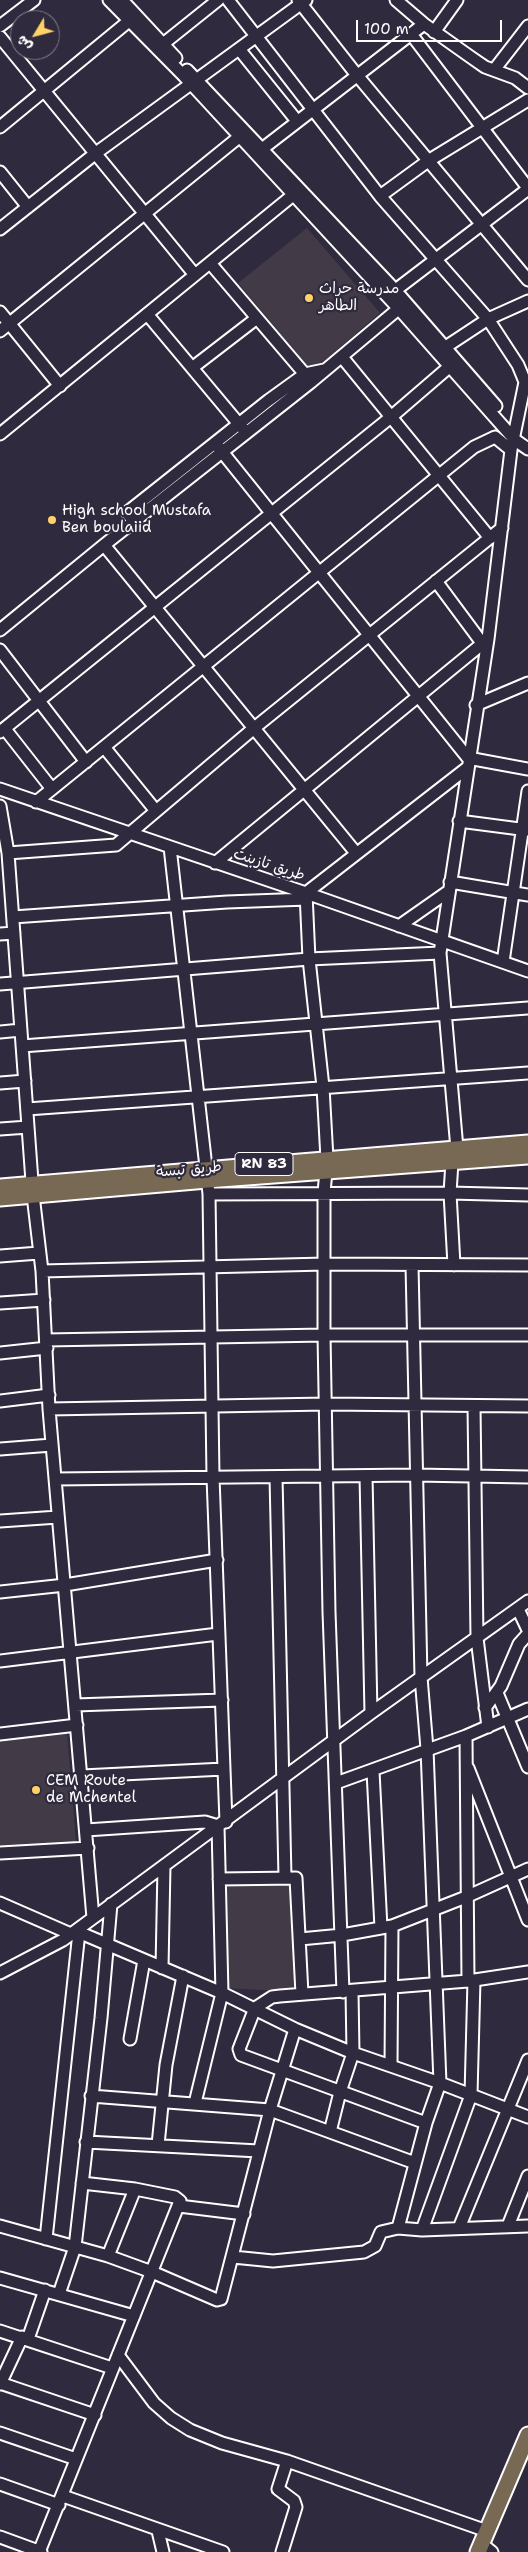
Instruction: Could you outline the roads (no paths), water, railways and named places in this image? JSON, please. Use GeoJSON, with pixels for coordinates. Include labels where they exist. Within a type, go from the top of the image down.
{"type":"FeatureCollection","features":[{"type":"Feature","properties":{"kind":"main road","name":"طريق تبسة"},"geometry":{"type":"LineString","coordinates":[[0,1187],[33,1190],[207,1180],[327,1165],[455,1155],[528,1143]]}},
{"type":"Feature","properties":{"kind":"main road","name":"طريق تبسة"},"geometry":{"type":"LineString","coordinates":[[455,1155],[528,1156]]}},
{"type":"Feature","properties":{"kind":"main road","name":"طريق تبسة"},"geometry":{"type":"LineString","coordinates":[[0,1198],[33,1190]]}},
{"type":"Feature","properties":{"kind":"main road"},"geometry":{"type":"LineString","coordinates":[[485,2545],[528,2435]]}},
{"type":"Feature","properties":{"kind":"street"},"geometry":{"type":"LineString","coordinates":[[0,26],[34,0]]}},
{"type":"Feature","properties":{"kind":"street"},"geometry":{"type":"LineString","coordinates":[[109,0],[163,44],[193,82]]}},
{"type":"Feature","properties":{"kind":"street"},"geometry":{"type":"LineString","coordinates":[[163,44],[218,0]]}},
{"type":"Feature","properties":{"kind":"street"},"geometry":{"type":"LineString","coordinates":[[228,0],[380,196],[488,319],[518,365],[526,382],[502,528],[440,953],[455,1155],[450,1193],[454,1265]]}},
{"type":"Feature","properties":{"kind":"street"},"geometry":{"type":"LineString","coordinates":[[396,0],[434,32],[479,63],[515,78],[528,88]]}},
{"type":"Feature","properties":{"kind":"street"},"geometry":{"type":"LineString","coordinates":[[434,32],[457,0]]}},
{"type":"Feature","properties":{"kind":"street"},"geometry":{"type":"LineString","coordinates":[[126,1],[133,18],[403,306],[528,448]]}},
{"type":"Feature","properties":{"kind":"street"},"geometry":{"type":"LineString","coordinates":[[0,229],[96,153],[239,50],[302,1],[356,74],[528,280]]}},
{"type":"Feature","properties":{"kind":"street"},"geometry":{"type":"LineString","coordinates":[[0,127],[133,18]]}},
{"type":"Feature","properties":{"kind":"street"},"geometry":{"type":"LineString","coordinates":[[262,149],[356,74],[424,24]]}},
{"type":"Feature","properties":{"kind":"street"},"geometry":{"type":"LineString","coordinates":[[494,70],[528,26]]}},
{"type":"Feature","properties":{"kind":"street"},"geometry":{"type":"LineString","coordinates":[[391,293],[528,188],[410,34]]}},
{"type":"Feature","properties":{"kind":"street"},"geometry":{"type":"LineString","coordinates":[[0,37],[195,275]]}},
{"type":"Feature","properties":{"kind":"street"},"geometry":{"type":"LineString","coordinates":[[239,50],[297,120]]}},
{"type":"Feature","properties":{"kind":"street"},"geometry":{"type":"LineString","coordinates":[[380,196],[428,161],[528,100]]}},
{"type":"Feature","properties":{"kind":"street"},"geometry":{"type":"LineString","coordinates":[[243,134],[262,149],[296,192]]}},
{"type":"Feature","properties":{"kind":"street"},"geometry":{"type":"LineString","coordinates":[[0,331],[243,134]]}},
{"type":"Feature","properties":{"kind":"street"},"geometry":{"type":"LineString","coordinates":[[0,172],[28,207]]}},
{"type":"Feature","properties":{"kind":"street"},"geometry":{"type":"LineString","coordinates":[[0,434],[296,192]]}},
{"type":"Feature","properties":{"kind":"street"},"geometry":{"type":"LineString","coordinates":[[210,263],[308,378]]}},
{"type":"Feature","properties":{"kind":"street"},"geometry":{"type":"LineString","coordinates":[[442,349],[488,319],[528,301]]}},
{"type":"Feature","properties":{"kind":"street"},"geometry":{"type":"LineString","coordinates":[[0,630],[134,522],[219,448],[308,378],[324,370],[342,357],[403,306]]}},
{"type":"Feature","properties":{"kind":"street"},"geometry":{"type":"LineString","coordinates":[[0,312],[60,386]]}},
{"type":"Feature","properties":{"kind":"street"},"geometry":{"type":"LineString","coordinates":[[147,314],[243,429]]}},
{"type":"Feature","properties":{"kind":"street"},"geometry":{"type":"LineString","coordinates":[[192,368],[257,318]]}},
{"type":"Feature","properties":{"kind":"street"},"geometry":{"type":"LineString","coordinates":[[342,357],[490,538]]}},
{"type":"Feature","properties":{"kind":"street"},"geometry":{"type":"LineString","coordinates":[[52,789],[2,730],[40,702],[272,514],[454,363]]}},
{"type":"Feature","properties":{"kind":"street"},"geometry":{"type":"LineString","coordinates":[[36,802],[439,476],[490,438],[518,436]]}},
{"type":"Feature","properties":{"kind":"street"},"geometry":{"type":"LineString","coordinates":[[219,448],[420,697],[468,763]]}},
{"type":"Feature","properties":{"kind":"street"},"geometry":{"type":"LineString","coordinates":[[8,853],[116,845],[253,729],[502,528]]}},
{"type":"Feature","properties":{"kind":"street"},"geometry":{"type":"LineString","coordinates":[[104,545],[356,853]]}},
{"type":"Feature","properties":{"kind":"street"},"geometry":{"type":"LineString","coordinates":[[436,581],[485,641]]}},
{"type":"Feature","properties":{"kind":"street"},"geometry":{"type":"LineString","coordinates":[[215,863],[420,697],[485,641]]}},
{"type":"Feature","properties":{"kind":"street"},"geometry":{"type":"LineString","coordinates":[[0,650],[86,762]]}},
{"type":"Feature","properties":{"kind":"street"},"geometry":{"type":"LineString","coordinates":[[476,705],[528,683]]}},
{"type":"Feature","properties":{"kind":"street"},"geometry":{"type":"LineString","coordinates":[[104,747],[156,812]]}},
{"type":"Feature","properties":{"kind":"street"},"geometry":{"type":"LineString","coordinates":[[13,918],[307,896],[356,853],[468,763],[528,769]]}},
{"type":"Feature","properties":{"kind":"street","name":"طريق تازبنت"},"geometry":{"type":"LineString","coordinates":[[0,789],[528,971]]}},
{"type":"Feature","properties":{"kind":"street"},"geometry":{"type":"LineString","coordinates":[[503,962],[512,892],[525,829],[528,790]]}},
{"type":"Feature","properties":{"kind":"street"},"geometry":{"type":"LineString","coordinates":[[0,806],[8,853],[33,1190],[42,1271],[49,1409],[94,1918]]}},
{"type":"Feature","properties":{"kind":"street"},"geometry":{"type":"LineString","coordinates":[[459,821],[525,829]]}},
{"type":"Feature","properties":{"kind":"street"},"geometry":{"type":"LineString","coordinates":[[170,847],[207,1180],[213,1477],[224,1769],[219,1880],[222,1993],[195,2103]]}},
{"type":"Feature","properties":{"kind":"street"},"geometry":{"type":"LineString","coordinates":[[399,926],[450,887],[528,895]]}},
{"type":"Feature","properties":{"kind":"street"},"geometry":{"type":"LineString","coordinates":[[307,896],[309,959],[323,1088],[327,1165],[324,1194],[324,1335],[333,1741],[342,1936],[353,2054],[340,2092],[330,2132]]}},
{"type":"Feature","properties":{"kind":"street"},"geometry":{"type":"LineString","coordinates":[[0,934],[14,933]]}},
{"type":"Feature","properties":{"kind":"street"},"geometry":{"type":"LineString","coordinates":[[0,984],[309,959],[440,953]]}},
{"type":"Feature","properties":{"kind":"street"},"geometry":{"type":"LineString","coordinates":[[22,1046],[528,1008]]}},
{"type":"Feature","properties":{"kind":"street"},"geometry":{"type":"LineString","coordinates":[[0,1032],[21,1030]]}},
{"type":"Feature","properties":{"kind":"street"},"geometry":{"type":"LineString","coordinates":[[27,1109],[528,1073]]}},
{"type":"Feature","properties":{"kind":"street"},"geometry":{"type":"LineString","coordinates":[[0,1083],[25,1081]]}},
{"type":"Feature","properties":{"kind":"street"},"geometry":{"type":"LineString","coordinates":[[0,1129],[28,1127]]}},
{"type":"Feature","properties":{"kind":"street"},"geometry":{"type":"LineString","coordinates":[[207,1180],[324,1194],[450,1193],[528,1195]]}},
{"type":"Feature","properties":{"kind":"street"},"geometry":{"type":"LineString","coordinates":[[0,1256],[39,1253]]}},
{"type":"Feature","properties":{"kind":"street"},"geometry":{"type":"LineString","coordinates":[[42,1271],[325,1264],[528,1265]]}},
{"type":"Feature","properties":{"kind":"street"},"geometry":{"type":"LineString","coordinates":[[398,2228],[426,2123],[440,2083],[427,1749],[421,1677],[415,1475],[412,1265]]}},
{"type":"Feature","properties":{"kind":"street"},"geometry":{"type":"LineString","coordinates":[[0,1303],[44,1300]]}},
{"type":"Feature","properties":{"kind":"street"},"geometry":{"type":"LineString","coordinates":[[0,1353],[47,1344],[210,1336],[528,1335]]}},
{"type":"Feature","properties":{"kind":"street"},"geometry":{"type":"LineString","coordinates":[[0,1401],[49,1395]]}},
{"type":"Feature","properties":{"kind":"street"},"geometry":{"type":"LineString","coordinates":[[49,1409],[326,1404],[528,1406]]}},
{"type":"Feature","properties":{"kind":"street"},"geometry":{"type":"LineString","coordinates":[[474,1406],[477,1638],[488,1727]]}},
{"type":"Feature","properties":{"kind":"street"},"geometry":{"type":"LineString","coordinates":[[0,1449],[52,1445]]}},
{"type":"Feature","properties":{"kind":"street"},"geometry":{"type":"LineString","coordinates":[[55,1479],[415,1475],[528,1477]]}},
{"type":"Feature","properties":{"kind":"street"},"geometry":{"type":"LineString","coordinates":[[366,1476],[371,1713]]}},
{"type":"Feature","properties":{"kind":"street"},"geometry":{"type":"LineString","coordinates":[[276,1477],[285,1877]]}},
{"type":"Feature","properties":{"kind":"street"},"geometry":{"type":"LineString","coordinates":[[0,1521],[58,1516]]}},
{"type":"Feature","properties":{"kind":"street"},"geometry":{"type":"LineString","coordinates":[[0,1592],[64,1585],[217,1560]]}},
{"type":"Feature","properties":{"kind":"street"},"geometry":{"type":"LineString","coordinates":[[0,1974],[75,1933],[371,1713],[528,1601]]}},
{"type":"Feature","properties":{"kind":"street"},"geometry":{"type":"LineString","coordinates":[[485,1708],[497,1693],[519,1644],[528,1632],[518,1609]]}},
{"type":"Feature","properties":{"kind":"street"},"geometry":{"type":"LineString","coordinates":[[0,1661],[71,1654],[218,1634]]}},
{"type":"Feature","properties":{"kind":"street"},"geometry":{"type":"LineString","coordinates":[[497,1693],[528,1767]]}},
{"type":"Feature","properties":{"kind":"street"},"geometry":{"type":"LineString","coordinates":[[75,1705],[222,1700]]}},
{"type":"Feature","properties":{"kind":"street"},"geometry":{"type":"LineString","coordinates":[[336,1783],[466,1736],[528,1709]]}},
{"type":"Feature","properties":{"kind":"street"},"geometry":{"type":"LineString","coordinates":[[0,1734],[77,1725]]}},
{"type":"Feature","properties":{"kind":"street"},"geometry":{"type":"LineString","coordinates":[[422,2230],[471,2095],[471,1980],[466,1897],[466,1736]]}},
{"type":"Feature","properties":{"kind":"street"},"geometry":{"type":"LineString","coordinates":[[465,1761],[528,1920]]}},
{"type":"Feature","properties":{"kind":"street"},"geometry":{"type":"LineString","coordinates":[[82,1776],[224,1769]]}},
{"type":"Feature","properties":{"kind":"street"},"geometry":{"type":"LineString","coordinates":[[373,1771],[392,1988],[391,2066]]}},
{"type":"Feature","properties":{"kind":"street"},"geometry":{"type":"LineString","coordinates":[[86,1830],[205,1822],[222,1824]]}},
{"type":"Feature","properties":{"kind":"street"},"geometry":{"type":"LineString","coordinates":[[0,1853],[88,1848]]}},
{"type":"Feature","properties":{"kind":"street"},"geometry":{"type":"LineString","coordinates":[[162,1968],[164,1866]]}},
{"type":"Feature","properties":{"kind":"street"},"geometry":{"type":"LineString","coordinates":[[300,1939],[342,1936],[386,1927],[433,1911],[528,1869]]}},
{"type":"Feature","properties":{"kind":"street"},"geometry":{"type":"LineString","coordinates":[[219,1880],[296,1878],[298,1882],[302,1994]]}},
{"type":"Feature","properties":{"kind":"street"},"geometry":{"type":"LineString","coordinates":[[0,1904],[108,1944],[222,1993],[295,2029],[353,2054],[440,2083],[528,2117]]}},
{"type":"Feature","properties":{"kind":"street"},"geometry":{"type":"LineString","coordinates":[[59,2294],[75,2247],[112,1904]]}},
{"type":"Feature","properties":{"kind":"street"},"geometry":{"type":"LineString","coordinates":[[46,2240],[75,1933]]}},
{"type":"Feature","properties":{"kind":"street"},"geometry":{"type":"LineString","coordinates":[[130,2039],[144,1960]]}},
{"type":"Feature","properties":{"kind":"street"},"geometry":{"type":"LineString","coordinates":[[426,2123],[246,2058],[240,2053],[239,2049],[255,2008],[272,1997],[436,1984],[528,1972]]}},
{"type":"Feature","properties":{"kind":"street"},"geometry":{"type":"LineString","coordinates":[[158,2145],[161,2100],[183,1976]]}},
{"type":"Feature","properties":{"kind":"street"},"geometry":{"type":"LineString","coordinates":[[0,2226],[108,2256],[219,2300],[223,2298],[259,2151],[295,2029]]}},
{"type":"Feature","properties":{"kind":"street"},"geometry":{"type":"LineString","coordinates":[[459,2228],[528,2060]]}},
{"type":"Feature","properties":{"kind":"street"},"geometry":{"type":"LineString","coordinates":[[91,2096],[270,2110],[415,2163]]}},
{"type":"Feature","properties":{"kind":"street"},"geometry":{"type":"LineString","coordinates":[[86,2142],[259,2151]]}},
{"type":"Feature","properties":{"kind":"street"},"geometry":{"type":"LineString","coordinates":[[508,2226],[528,2176]]}},
{"type":"Feature","properties":{"kind":"street"},"geometry":{"type":"LineString","coordinates":[[0,2537],[39,2552],[179,2206],[180,2201],[175,2197],[135,2189],[82,2183]]}},
{"type":"Feature","properties":{"kind":"street"},"geometry":{"type":"LineString","coordinates":[[108,2256],[135,2189]]}},
{"type":"Feature","properties":{"kind":"street"},"geometry":{"type":"LineString","coordinates":[[179,2206],[244,2214]]}},
{"type":"Feature","properties":{"kind":"street"},"geometry":{"type":"LineString","coordinates":[[233,2257],[273,2261],[364,2252],[375,2246],[381,2232],[398,2228],[422,2230],[528,2226]]}},
{"type":"Feature","properties":{"kind":"street"},"geometry":{"type":"LineString","coordinates":[[0,2278],[134,2316]]}},
{"type":"Feature","properties":{"kind":"street"},"geometry":{"type":"LineString","coordinates":[[45,2290],[25,2338],[0,2383],[95,2415]]}},
{"type":"Feature","properties":{"kind":"street"},"geometry":{"type":"LineString","coordinates":[[0,2331],[112,2368]]}},
{"type":"Feature","properties":{"kind":"street"},"geometry":{"type":"LineString","coordinates":[[118,2355],[154,2403],[170,2418],[190,2430],[222,2443],[287,2461],[485,2545]]}},
{"type":"Feature","properties":{"kind":"street"},"geometry":{"type":"LineString","coordinates":[[0,2433],[76,2459]]}},
{"type":"Feature","properties":{"kind":"street"},"geometry":{"type":"LineString","coordinates":[[282,2552],[296,2507],[294,2501],[278,2489],[287,2461]]}},
{"type":"Feature","properties":{"kind":"street"},"geometry":{"type":"LineString","coordinates":[[0,2484],[61,2501],[223,2552]]}},
{"type":"Feature","properties":{"kind":"street"},"geometry":{"type":"LineString","coordinates":[[158,2531],[164,2552]]}},
{"type":"Feature","properties":{"kind":"place","name":"مدرسة حراث الطاهر"},"geometry":{"type":"Point","coordinates":[309,298]}},
{"type":"Feature","properties":{"kind":"place","name":"High school Mustafa Ben boulaiid"},"geometry":{"type":"Point","coordinates":[52,520]}},
{"type":"Feature","properties":{"kind":"place","name":"CEM Route de Mchentel"},"geometry":{"type":"Point","coordinates":[36,1790]}}]}
